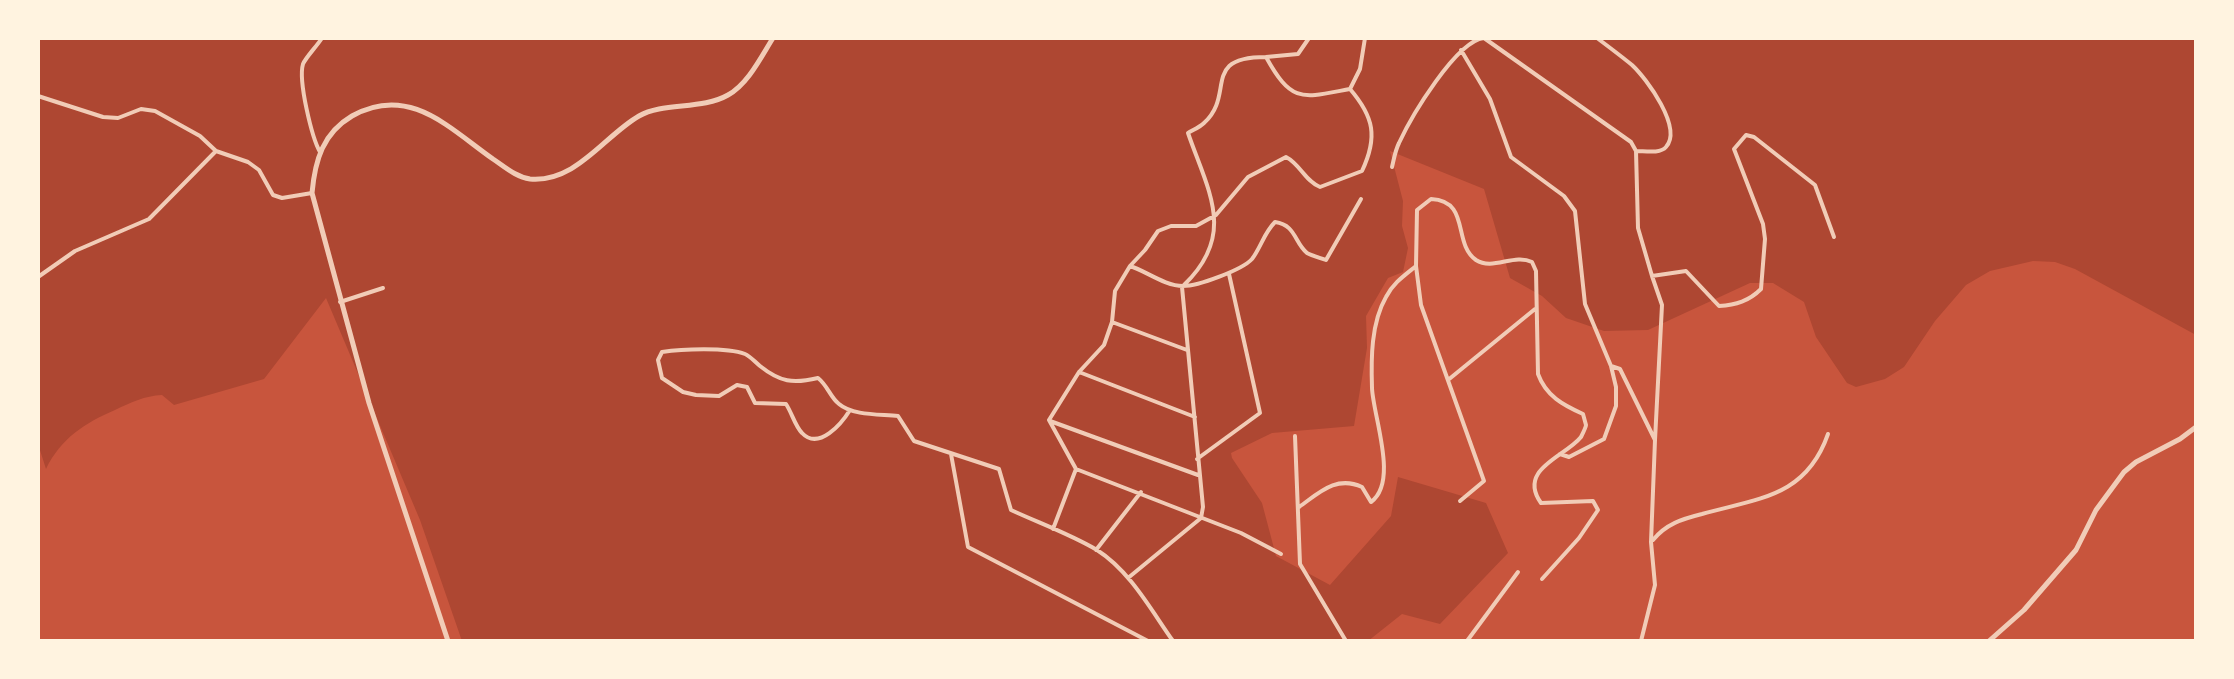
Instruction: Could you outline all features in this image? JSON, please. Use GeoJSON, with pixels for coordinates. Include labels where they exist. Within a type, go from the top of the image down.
{"type":"FeatureCollection","features":[{"type":"Feature","properties":{"kind":"street"},"geometry":{"type":"LineString","coordinates":[[320,152],[313,140],[303,91],[303,63],[322,38]]}},
{"type":"Feature","properties":{"kind":"street"},"geometry":{"type":"LineString","coordinates":[[448,641],[369,403],[312,193],[314,170],[329,134],[337,125],[363,110],[400,104],[417,107],[516,175],[531,179],[567,171],[643,113],[706,103],[729,95],[748,77],[773,38]]}},
{"type":"Feature","properties":{"kind":"street"},"geometry":{"type":"LineString","coordinates":[[1128,578],[1201,518],[1203,507],[1182,287],[1210,250],[1216,215],[1188,133],[1205,123],[1217,104],[1222,77],[1230,64],[1244,57],[1298,54],[1309,38]]}},
{"type":"Feature","properties":{"kind":"street"},"geometry":{"type":"LineString","coordinates":[[1350,89],[1360,69],[1365,38]]}},
{"type":"Feature","properties":{"kind":"street"},"geometry":{"type":"LineString","coordinates":[[1392,167],[1397,145],[1414,116],[1461,50],[1474,39],[1484,38],[1618,131],[1636,151],[1638,228],[1662,305],[1651,542],[1655,585],[1641,641]]}},
{"type":"Feature","properties":{"kind":"street"},"geometry":{"type":"LineString","coordinates":[[1597,38],[1634,67],[1669,118],[1672,134],[1666,147],[1658,151],[1636,151]]}},
{"type":"Feature","properties":{"kind":"street"},"geometry":{"type":"LineString","coordinates":[[1461,50],[1490,99],[1511,157],[1571,202],[1575,211],[1585,304],[1611,366],[1616,406],[1604,439],[1569,457],[1559,454]]}},
{"type":"Feature","properties":{"kind":"street"},"geometry":{"type":"LineString","coordinates":[[1266,57],[1277,78],[1306,97],[1350,89]]}},
{"type":"Feature","properties":{"kind":"street"},"geometry":{"type":"LineString","coordinates":[[1049,420],[1079,372],[1104,345],[1112,322],[1115,291],[1158,231],[1171,226],[1196,226],[1216,215],[1248,177],[1286,157],[1294,161],[1312,184],[1320,187],[1362,171],[1367,160],[1372,123],[1364,106],[1350,89]]}},
{"type":"Feature","properties":{"kind":"street"},"geometry":{"type":"LineString","coordinates":[[38,96],[103,117],[118,118],[141,109],[155,111],[200,136],[216,151],[248,162],[259,170],[273,195],[282,198],[312,193]]}},
{"type":"Feature","properties":{"kind":"street"},"geometry":{"type":"LineString","coordinates":[[1652,276],[1686,271],[1719,306],[1734,305],[1753,297],[1761,289],[1765,239],[1763,224],[1734,149],[1746,135],[1754,137],[1815,185],[1834,237]]}},
{"type":"Feature","properties":{"kind":"street"},"geometry":{"type":"LineString","coordinates":[[38,277],[75,251],[149,219],[216,151]]}},
{"type":"Feature","properties":{"kind":"street"},"geometry":{"type":"LineString","coordinates":[[1130,266],[1182,287],[1229,274],[1243,267],[1254,256],[1267,230],[1275,222],[1285,224],[1294,232],[1306,252],[1326,260],[1361,199]]}},
{"type":"Feature","properties":{"kind":"street"},"geometry":{"type":"LineString","coordinates":[[1460,501],[1484,481],[1421,305],[1416,266],[1417,210],[1431,199],[1442,199],[1456,213],[1469,252],[1475,259],[1485,264],[1517,258],[1532,262],[1536,271],[1538,374],[1542,386],[1559,403],[1583,414],[1586,425],[1582,436],[1537,474],[1536,491],[1539,500],[1548,503],[1593,501],[1598,510],[1579,538],[1542,579]]}},
{"type":"Feature","properties":{"kind":"street"},"geometry":{"type":"LineString","coordinates":[[1299,507],[1342,481],[1362,487],[1371,502],[1380,492],[1382,441],[1372,392],[1372,343],[1384,298],[1396,282],[1416,266]]}},
{"type":"Feature","properties":{"kind":"street"},"geometry":{"type":"LineString","coordinates":[[1197,459],[1260,413],[1229,274]]}},
{"type":"Feature","properties":{"kind":"street"},"geometry":{"type":"LineString","coordinates":[[340,302],[383,288]]}},
{"type":"Feature","properties":{"kind":"street"},"geometry":{"type":"LineString","coordinates":[[1448,380],[1535,309]]}},
{"type":"Feature","properties":{"kind":"street"},"geometry":{"type":"LineString","coordinates":[[1112,322],[1187,350]]}},
{"type":"Feature","properties":{"kind":"street"},"geometry":{"type":"LineString","coordinates":[[850,410],[841,426],[821,437],[807,437],[786,404],[755,403],[747,387],[737,385],[719,396],[683,392],[662,378],[658,360],[662,352],[672,351],[706,349],[745,354],[775,379],[801,382],[818,378],[841,406],[898,416],[914,441],[999,469],[1011,510],[1096,550],[1128,578],[1173,641]]}},
{"type":"Feature","properties":{"kind":"street"},"geometry":{"type":"LineString","coordinates":[[1611,366],[1620,369],[1655,440]]}},
{"type":"Feature","properties":{"kind":"street"},"geometry":{"type":"LineString","coordinates":[[1079,372],[1195,417]]}},
{"type":"Feature","properties":{"kind":"street"},"geometry":{"type":"LineString","coordinates":[[1049,420],[1198,475]]}},
{"type":"Feature","properties":{"kind":"street"},"geometry":{"type":"LineString","coordinates":[[1049,420],[1076,469],[1260,541],[1281,554]]}},
{"type":"Feature","properties":{"kind":"street"},"geometry":{"type":"LineString","coordinates":[[1989,641],[2024,610],[2069,558],[2096,510],[2124,472],[2196,427]]}},
{"type":"Feature","properties":{"kind":"street"},"geometry":{"type":"LineString","coordinates":[[1651,542],[1670,525],[1776,493],[1795,484],[1810,471],[1828,434]]}},
{"type":"Feature","properties":{"kind":"street"},"geometry":{"type":"LineString","coordinates":[[1295,436],[1300,564],[1346,641]]}},
{"type":"Feature","properties":{"kind":"street"},"geometry":{"type":"LineString","coordinates":[[950,453],[968,547],[1148,641]]}},
{"type":"Feature","properties":{"kind":"street"},"geometry":{"type":"LineString","coordinates":[[1053,529],[1076,469]]}},
{"type":"Feature","properties":{"kind":"street"},"geometry":{"type":"LineString","coordinates":[[1096,550],[1141,492]]}},
{"type":"Feature","properties":{"kind":"street"},"geometry":{"type":"LineString","coordinates":[[1467,641],[1518,572]]}},
{"type":"Feature","properties":{"kind":"shaded area"},"geometry":{"type":"Polygon","coordinates":[[[38,38],[2196,38],[2196,335],[2075,269],[2055,262],[2033,261],[1990,271],[1966,285],[1935,321],[1904,367],[1885,379],[1856,387],[1847,383],[1816,337],[1804,302],[1773,283],[1750,283],[1648,330],[1604,331],[1566,318],[1542,296],[1510,278],[1484,189],[1390,151],[1403,201],[1402,226],[1408,248],[1403,272],[1388,278],[1366,316],[1367,348],[1354,426],[1272,433],[1231,453],[1262,503],[1276,556],[1330,585],[1391,516],[1398,477],[1486,503],[1508,553],[1440,624],[1402,614],[1368,641],[462,641],[420,520],[326,298],[264,379],[174,405],[162,395],[133,402],[94,420],[75,433],[59,449],[46,469],[38,444],[38,38]]]}}]}
